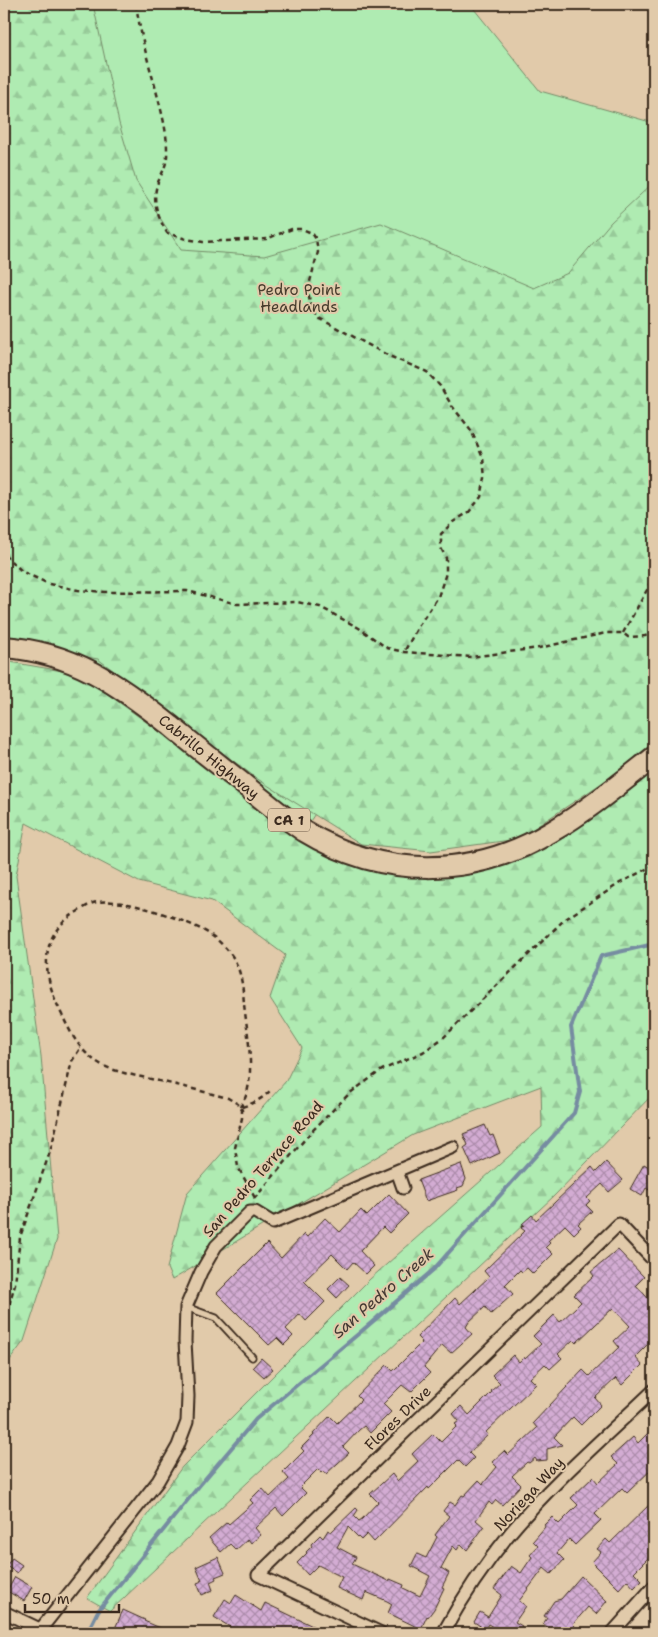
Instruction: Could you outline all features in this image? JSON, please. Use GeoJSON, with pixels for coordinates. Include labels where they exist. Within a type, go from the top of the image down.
{"type":"FeatureCollection","features":[{"type":"Feature","properties":{"kind":"highway","name":"Cabrillo Highway"},"geometry":{"type":"LineString","coordinates":[[4,647],[55,656],[81,665],[104,677],[140,702],[298,827],[342,850],[389,864],[421,868],[455,866],[485,860],[526,845],[550,833],[574,817],[654,757]]}},
{"type":"Feature","properties":{"kind":"street"},"geometry":{"type":"LineString","coordinates":[[244,1218],[250,1212],[255,1212],[273,1224],[454,1147]]}},
{"type":"Feature","properties":{"kind":"street"},"geometry":{"type":"LineString","coordinates":[[397,1171],[403,1188]]}},
{"type":"Feature","properties":{"kind":"street","name":"San Pedro Terrace Road"},"geometry":{"type":"LineString","coordinates":[[44,1631],[158,1481],[178,1446],[187,1422],[186,1306],[216,1246],[244,1218]]}},
{"type":"Feature","properties":{"kind":"street","name":"Flores Drive"},"geometry":{"type":"LineString","coordinates":[[381,1633],[258,1575],[619,1224],[654,1261]]}},
{"type":"Feature","properties":{"kind":"street","name":"Noriega Way"},"geometry":{"type":"LineString","coordinates":[[443,1633],[484,1567],[511,1533],[540,1500],[654,1390]]}},
{"type":"Feature","properties":{"kind":"street"},"geometry":{"type":"LineString","coordinates":[[612,1633],[654,1586]]}},
{"type":"Feature","properties":{"kind":"street"},"geometry":{"type":"LineString","coordinates":[[4,1612],[44,1631]]}},
{"type":"Feature","properties":{"kind":"lane"},"geometry":{"type":"LineString","coordinates":[[186,1306],[216,1318],[252,1357]]}},
{"type":"Feature","properties":{"kind":"path"},"geometry":{"type":"LineString","coordinates":[[136,4],[143,44],[162,113],[167,141],[167,162],[158,184],[155,205],[167,233],[203,242],[266,238],[292,228],[312,233],[316,239],[318,252],[308,290],[310,303],[317,318],[389,356],[427,372],[440,386],[452,406],[471,430],[483,458],[485,478],[481,497],[469,512],[453,522],[441,534],[440,548],[446,558],[446,573],[438,597],[404,652]]}},
{"type":"Feature","properties":{"kind":"path"},"geometry":{"type":"LineString","coordinates":[[4,555],[23,572],[49,584],[78,590],[107,592],[187,591],[237,604],[297,602],[320,607],[359,628],[387,648],[404,652],[471,657],[539,648],[606,633],[623,633],[628,637],[645,636],[654,633]]}},
{"type":"Feature","properties":{"kind":"path"},"geometry":{"type":"LineString","coordinates":[[623,633],[654,572]]}},
{"type":"Feature","properties":{"kind":"path","name":"San Pedro Terrace Road"},"geometry":{"type":"LineString","coordinates":[[244,1218],[255,1198],[311,1132],[350,1093],[382,1070],[423,1052],[443,1038],[564,920],[620,883],[654,864]]}},
{"type":"Feature","properties":{"kind":"path"},"geometry":{"type":"LineString","coordinates":[[240,1107],[246,1100],[249,1089],[249,1054],[242,983],[236,962],[221,943],[208,933],[172,917],[138,906],[112,901],[93,903],[71,916],[55,930],[48,945],[47,965],[51,990],[70,1034],[81,1047],[102,1065],[120,1072],[228,1098],[240,1107],[242,1118],[235,1148],[238,1167],[255,1198]]}},
{"type":"Feature","properties":{"kind":"path"},"geometry":{"type":"LineString","coordinates":[[4,1322],[14,1284],[20,1237],[51,1149],[72,1061],[81,1047]]}},
{"type":"Feature","properties":{"kind":"path"},"geometry":{"type":"LineString","coordinates":[[240,1107],[255,1102],[271,1090]]}},
{"type":"Feature","properties":{"kind":"green space","name":"Pedro Point Headlands"},"geometry":{"type":"Polygon","coordinates":[[[4,4],[470,4],[540,91],[654,123],[654,296],[303,832],[84,674],[4,650],[4,4]]]}},
{"type":"Feature","properties":{"kind":"green space","name":"Pedro Point Headlands"},"geometry":{"type":"Polygon","coordinates":[[[4,4],[93,4],[119,123],[136,181],[181,250],[264,256],[381,223],[534,288],[568,273],[611,222],[654,182],[654,745],[632,763],[518,839],[431,851],[361,844],[256,778],[98,659],[4,643],[4,4]]]}},
{"type":"Feature","properties":{"kind":"green space"},"geometry":{"type":"Polygon","coordinates":[[[4,661],[80,674],[310,845],[422,877],[511,862],[637,784],[654,771],[654,1093],[554,1196],[110,1611],[87,1598],[182,1467],[370,1279],[542,1127],[541,1086],[413,1135],[172,1280],[167,1268],[187,1193],[286,1081],[302,1048],[270,998],[285,955],[212,901],[139,882],[26,823],[16,876],[41,1056],[57,1239],[24,1341],[4,1368],[4,661]]]}},
{"type":"Feature","properties":{"kind":"building"},"geometry":{"type":"Polygon","coordinates":[[[485,1125],[490,1136],[493,1135],[500,1153],[472,1166],[464,1148],[468,1145],[463,1134],[485,1125]]]}},
{"type":"Feature","properties":{"kind":"building"},"geometry":{"type":"Polygon","coordinates":[[[606,1162],[623,1180],[609,1192],[602,1184],[587,1198],[590,1201],[586,1205],[592,1211],[578,1224],[581,1227],[574,1234],[565,1225],[548,1241],[550,1243],[546,1247],[553,1254],[533,1274],[527,1268],[522,1272],[520,1270],[505,1285],[513,1294],[491,1314],[485,1307],[469,1322],[466,1327],[472,1334],[451,1353],[442,1345],[424,1367],[430,1373],[411,1392],[402,1385],[383,1404],[391,1412],[370,1433],[364,1426],[359,1430],[343,1447],[349,1453],[326,1474],[318,1469],[300,1487],[306,1493],[283,1516],[276,1508],[255,1528],[261,1535],[251,1543],[248,1539],[236,1550],[230,1544],[221,1552],[209,1538],[253,1503],[250,1500],[262,1488],[270,1497],[289,1479],[283,1472],[304,1451],[301,1448],[313,1434],[330,1416],[337,1423],[361,1400],[357,1396],[387,1365],[393,1371],[422,1342],[417,1337],[455,1298],[460,1304],[489,1277],[484,1271],[525,1231],[521,1228],[524,1225],[522,1224],[532,1215],[536,1220],[592,1167],[596,1172],[606,1162]]]}},
{"type":"Feature","properties":{"kind":"building"},"geometry":{"type":"Polygon","coordinates":[[[461,1164],[466,1179],[463,1186],[457,1188],[458,1190],[426,1201],[418,1180],[461,1164]]]}},
{"type":"Feature","properties":{"kind":"building"},"geometry":{"type":"Polygon","coordinates":[[[644,1164],[654,1170],[654,1186],[651,1191],[646,1188],[642,1196],[630,1189],[644,1164]]]}},
{"type":"Feature","properties":{"kind":"building"},"geometry":{"type":"Polygon","coordinates":[[[389,1194],[408,1214],[389,1233],[383,1227],[360,1251],[374,1266],[366,1274],[353,1262],[347,1269],[332,1254],[304,1281],[325,1302],[306,1321],[300,1314],[286,1329],[293,1336],[284,1345],[277,1338],[269,1345],[217,1293],[267,1243],[281,1258],[304,1234],[307,1237],[325,1218],[340,1232],[361,1210],[367,1216],[389,1194]]]}},
{"type":"Feature","properties":{"kind":"building"},"geometry":{"type":"Polygon","coordinates":[[[618,1250],[644,1277],[636,1285],[654,1305],[654,1338],[635,1357],[642,1365],[622,1385],[616,1378],[595,1398],[601,1405],[581,1425],[573,1417],[554,1437],[562,1445],[547,1449],[547,1460],[537,1461],[535,1458],[529,1463],[527,1462],[512,1476],[521,1485],[502,1505],[496,1500],[492,1505],[489,1502],[476,1520],[484,1527],[467,1550],[461,1544],[457,1550],[453,1546],[441,1568],[449,1573],[434,1609],[427,1616],[421,1629],[388,1613],[392,1604],[387,1601],[366,1592],[363,1600],[337,1588],[342,1577],[318,1565],[308,1575],[297,1563],[307,1553],[312,1546],[311,1544],[320,1535],[323,1538],[328,1530],[331,1532],[356,1508],[358,1510],[354,1516],[359,1521],[362,1519],[378,1502],[370,1494],[392,1474],[397,1481],[418,1461],[412,1454],[433,1434],[441,1442],[457,1426],[455,1424],[459,1421],[453,1414],[461,1406],[469,1415],[500,1383],[492,1375],[513,1355],[519,1362],[524,1357],[525,1359],[541,1344],[533,1336],[554,1315],[560,1322],[581,1302],[574,1295],[594,1276],[591,1272],[618,1250]],[[613,1308],[576,1343],[573,1340],[558,1354],[562,1358],[550,1369],[545,1364],[530,1378],[536,1384],[486,1432],[488,1435],[469,1453],[474,1458],[465,1467],[458,1460],[429,1489],[428,1487],[374,1542],[367,1534],[361,1540],[348,1527],[337,1547],[356,1557],[352,1564],[389,1581],[390,1579],[404,1585],[403,1588],[420,1596],[430,1576],[411,1566],[417,1554],[426,1558],[437,1537],[435,1535],[449,1516],[443,1511],[450,1502],[455,1505],[462,1495],[464,1496],[479,1480],[483,1484],[497,1467],[492,1462],[504,1451],[508,1455],[537,1428],[533,1423],[583,1370],[589,1376],[619,1347],[614,1341],[630,1326],[613,1308]]]}},
{"type":"Feature","properties":{"kind":"building"},"geometry":{"type":"Polygon","coordinates":[[[340,1277],[349,1285],[337,1298],[328,1289],[340,1277]]]}},
{"type":"Feature","properties":{"kind":"building"},"geometry":{"type":"Polygon","coordinates":[[[261,1358],[273,1369],[264,1377],[253,1367],[261,1358]]]}},
{"type":"Feature","properties":{"kind":"building"},"geometry":{"type":"Polygon","coordinates":[[[654,1427],[654,1467],[627,1493],[622,1488],[595,1514],[601,1520],[575,1545],[569,1539],[557,1553],[564,1560],[551,1574],[544,1568],[519,1601],[526,1606],[515,1622],[522,1626],[517,1633],[503,1633],[488,1624],[485,1629],[474,1622],[480,1612],[488,1617],[502,1595],[494,1589],[511,1566],[521,1573],[532,1557],[530,1555],[538,1546],[533,1541],[545,1527],[544,1525],[552,1517],[559,1524],[578,1505],[571,1498],[593,1477],[598,1483],[618,1464],[611,1457],[633,1437],[638,1443],[654,1427]]]}},
{"type":"Feature","properties":{"kind":"building"},"geometry":{"type":"Polygon","coordinates":[[[649,1505],[654,1510],[654,1552],[634,1572],[642,1580],[634,1588],[627,1580],[619,1589],[592,1562],[601,1552],[597,1549],[606,1539],[610,1543],[649,1505]]]}},
{"type":"Feature","properties":{"kind":"building"},"geometry":{"type":"Polygon","coordinates":[[[218,1557],[225,1573],[215,1577],[216,1579],[210,1582],[213,1590],[202,1595],[197,1583],[202,1581],[196,1567],[218,1557]]]}},
{"type":"Feature","properties":{"kind":"building"},"geometry":{"type":"Polygon","coordinates":[[[12,1558],[22,1565],[17,1573],[6,1566],[12,1558]]]}},
{"type":"Feature","properties":{"kind":"building"},"geometry":{"type":"Polygon","coordinates":[[[581,1576],[607,1601],[596,1614],[588,1607],[573,1624],[575,1626],[570,1633],[546,1633],[549,1628],[543,1624],[547,1618],[544,1616],[554,1601],[561,1599],[581,1576]]]}},
{"type":"Feature","properties":{"kind":"building"},"geometry":{"type":"Polygon","coordinates":[[[15,1577],[32,1587],[24,1601],[7,1591],[15,1577]]]}},
{"type":"Feature","properties":{"kind":"building"},"geometry":{"type":"Polygon","coordinates":[[[236,1595],[261,1611],[265,1603],[327,1633],[246,1633],[230,1627],[214,1617],[225,1599],[231,1603],[236,1595]]]}},
{"type":"Feature","properties":{"kind":"building"},"geometry":{"type":"Polygon","coordinates":[[[123,1610],[144,1621],[172,1633],[113,1633],[123,1610]]]}},
{"type":"Feature","properties":{"kind":"waterway","name":"San Pedro Creek"},"geometry":{"type":"LineString","coordinates":[[87,1633],[98,1611],[256,1419],[433,1270],[574,1113],[580,1092],[571,1027],[601,956],[654,944]]}}]}
